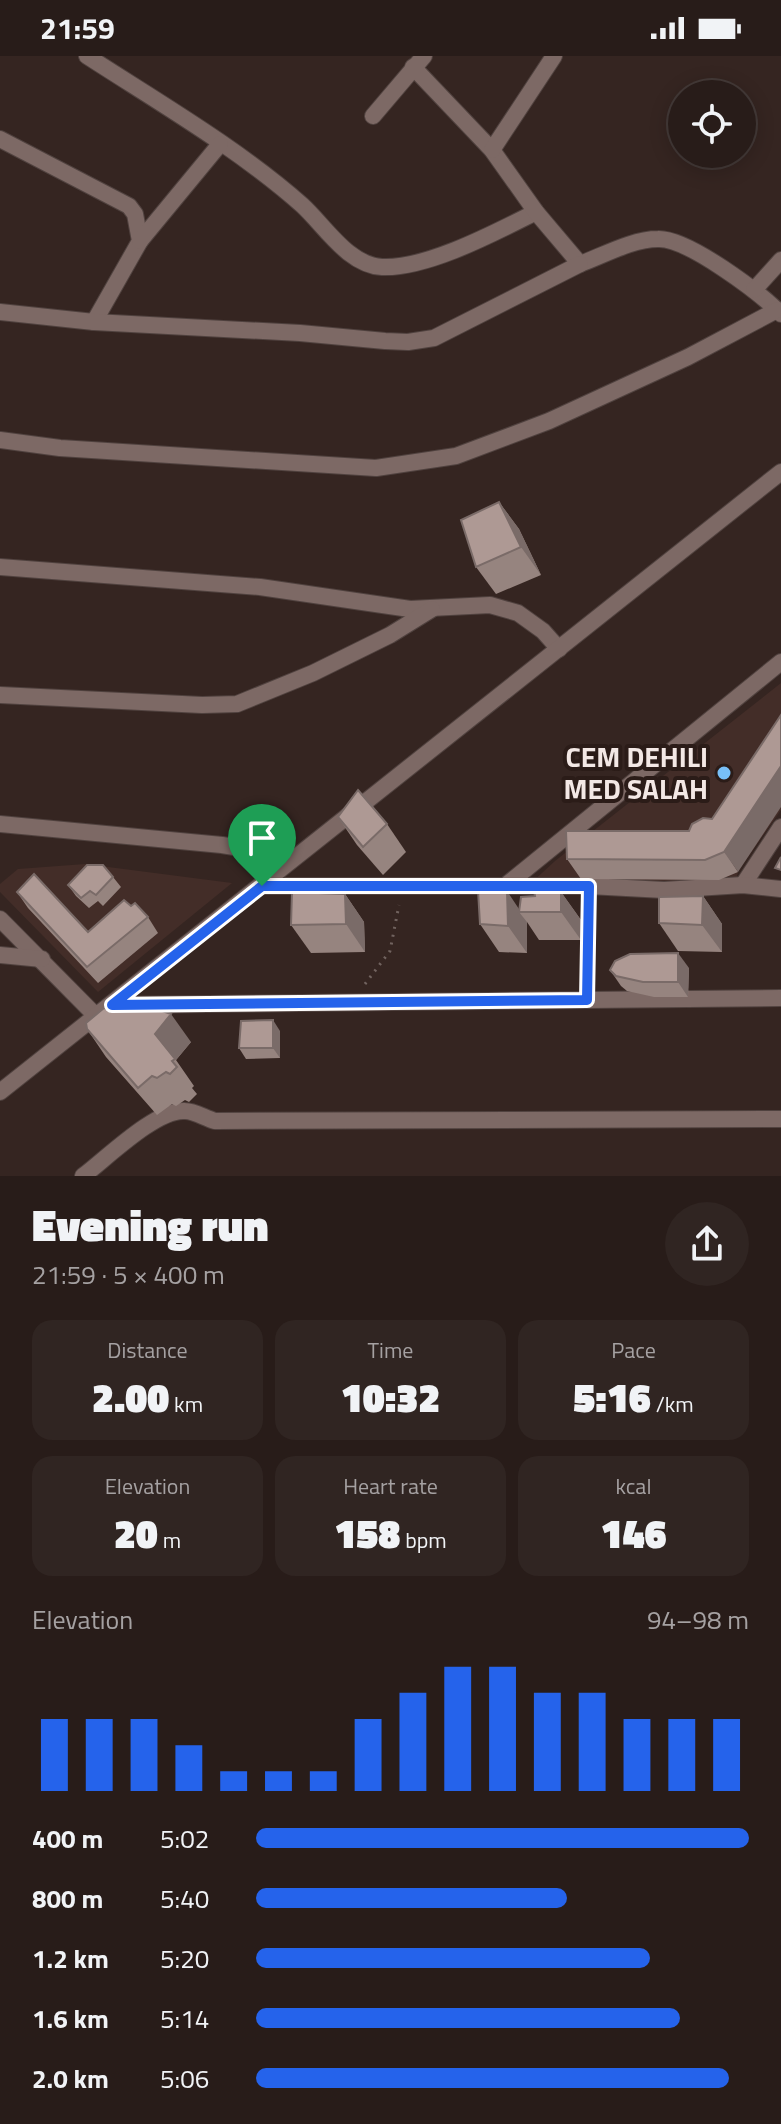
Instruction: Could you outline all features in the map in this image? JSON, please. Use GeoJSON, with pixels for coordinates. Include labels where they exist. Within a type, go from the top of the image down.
{"type":"FeatureCollection","features":[{"type":"Feature","properties":{"kind":"street"},"geometry":{"type":"LineString","coordinates":[[492,150],[554,56]]}},
{"type":"Feature","properties":{"kind":"street"},"geometry":{"type":"LineString","coordinates":[[89,57],[220,144],[303,206],[323,229],[360,260],[382,267],[435,258],[536,212]]}},
{"type":"Feature","properties":{"kind":"street"},"geometry":{"type":"LineString","coordinates":[[373,116],[419,62],[580,264]]}},
{"type":"Feature","properties":{"kind":"street"},"geometry":{"type":"LineString","coordinates":[[0,139],[129,206],[135,214],[140,241]]}},
{"type":"Feature","properties":{"kind":"street"},"geometry":{"type":"LineString","coordinates":[[94,322],[140,241],[220,144]]}},
{"type":"Feature","properties":{"kind":"street"},"geometry":{"type":"LineString","coordinates":[[0,312],[94,322],[408,342],[434,338],[580,264],[659,238],[695,252],[754,290],[779,312],[563,415],[456,456],[376,468],[60,448],[0,440]]}},
{"type":"Feature","properties":{"kind":"street"},"geometry":{"type":"LineString","coordinates":[[754,290],[781,260]]}},
{"type":"Feature","properties":{"kind":"street"},"geometry":{"type":"LineString","coordinates":[[4,1085],[112,1005],[781,472]]}},
{"type":"Feature","properties":{"kind":"street"},"geometry":{"type":"LineString","coordinates":[[0,567],[260,587],[410,609],[490,605],[518,613],[543,631],[559,649]]}},
{"type":"Feature","properties":{"kind":"street"},"geometry":{"type":"LineString","coordinates":[[0,695],[237,704],[313,673],[390,635],[435,607]]}},
{"type":"Feature","properties":{"kind":"street"},"geometry":{"type":"LineString","coordinates":[[505,886],[781,662]]}},
{"type":"Feature","properties":{"kind":"street"},"geometry":{"type":"LineString","coordinates":[[0,824],[222,845],[258,851],[290,861]]}},
{"type":"Feature","properties":{"kind":"street"},"geometry":{"type":"LineString","coordinates":[[743,885],[781,827]]}},
{"type":"Feature","properties":{"kind":"street"},"geometry":{"type":"LineString","coordinates":[[262,886],[589,886],[664,890],[743,885],[781,889]]}},
{"type":"Feature","properties":{"kind":"street"},"geometry":{"type":"LineString","coordinates":[[0,919],[96,1016]]}},
{"type":"Feature","properties":{"kind":"street"},"geometry":{"type":"LineString","coordinates":[[0,955],[42,959]]}},
{"type":"Feature","properties":{"kind":"street"},"geometry":{"type":"LineString","coordinates":[[112,1005],[781,998]]}},
{"type":"Feature","properties":{"kind":"street"},"geometry":{"type":"LineString","coordinates":[[83,1176],[159,1117],[175,1111],[188,1110],[215,1121],[781,1119]]}},
{"type":"Feature","properties":{"kind":"path"},"geometry":{"type":"LineString","coordinates":[[350,1002],[390,951],[403,886]]}},
{"type":"Feature","properties":{"kind":"path"},"geometry":{"type":"LineString","coordinates":[[587,1000],[589,886]]}},
{"type":"Feature","properties":{"kind":"shaded area","name":"CEM DEHILI MED SALAH"},"geometry":{"type":"Polygon","coordinates":[[[781,683],[781,810],[738,871],[736,884],[530,884],[555,861],[781,683]]]}},
{"type":"Feature","properties":{"kind":"shaded area"},"geometry":{"type":"Polygon","coordinates":[[[85,864],[232,883],[98,992],[0,892],[0,884],[18,869],[85,864]]]}},
{"type":"Feature","properties":{"kind":"building"},"geometry":{"type":"Polygon","coordinates":[[[499,502],[521,547],[476,567],[461,520],[499,502]]]}},
{"type":"Feature","properties":{"kind":"building"},"geometry":{"type":"Polygon","coordinates":[[[781,715],[781,766],[724,852],[705,860],[567,859],[566,831],[689,831],[692,824],[703,818],[712,819],[781,715]]]}},
{"type":"Feature","properties":{"kind":"building"},"geometry":{"type":"Polygon","coordinates":[[[358,790],[387,824],[363,847],[338,817],[358,790]]]}},
{"type":"Feature","properties":{"kind":"building"},"geometry":{"type":"Polygon","coordinates":[[[87,865],[103,865],[113,877],[96,895],[90,891],[81,898],[68,885],[87,865]]]}},
{"type":"Feature","properties":{"kind":"building"},"geometry":{"type":"Polygon","coordinates":[[[34,874],[88,932],[124,900],[131,906],[135,903],[148,917],[87,967],[17,892],[34,874]]]}},
{"type":"Feature","properties":{"kind":"building"},"geometry":{"type":"Polygon","coordinates":[[[478,890],[507,891],[508,926],[480,924],[478,890]]]}},
{"type":"Feature","properties":{"kind":"building"},"geometry":{"type":"Polygon","coordinates":[[[534,891],[561,892],[561,912],[519,912],[521,897],[535,896],[534,891]]]}},
{"type":"Feature","properties":{"kind":"building"},"geometry":{"type":"Polygon","coordinates":[[[292,892],[345,894],[346,924],[291,925],[292,892]]]}},
{"type":"Feature","properties":{"kind":"building"},"geometry":{"type":"Polygon","coordinates":[[[703,896],[702,925],[659,923],[659,897],[703,896]]]}},
{"type":"Feature","properties":{"kind":"building"},"geometry":{"type":"Polygon","coordinates":[[[678,953],[678,982],[643,982],[616,976],[610,970],[615,961],[630,954],[678,953]]]}},
{"type":"Feature","properties":{"kind":"building"},"geometry":{"type":"Polygon","coordinates":[[[117,1004],[122,1009],[151,1007],[171,1014],[155,1034],[175,1059],[172,1061],[177,1067],[170,1074],[166,1072],[157,1078],[152,1076],[138,1088],[87,1029],[86,1023],[104,1008],[111,1009],[117,1004]]]}},
{"type":"Feature","properties":{"kind":"building"},"geometry":{"type":"Polygon","coordinates":[[[273,1020],[273,1048],[239,1048],[241,1021],[273,1020]]]}},
{"type":"Feature","properties":{"kind":"place","name":"CEM DEHILI MED SALAH"},"geometry":{"type":"Point","coordinates":[724,773]}},
{"type":"Feature","properties":{"kind":"route"},"geometry":{"type":"LineString","coordinates":[[262,886],[589,886],[587,1000],[112,1005],[262,886]]}}]}
